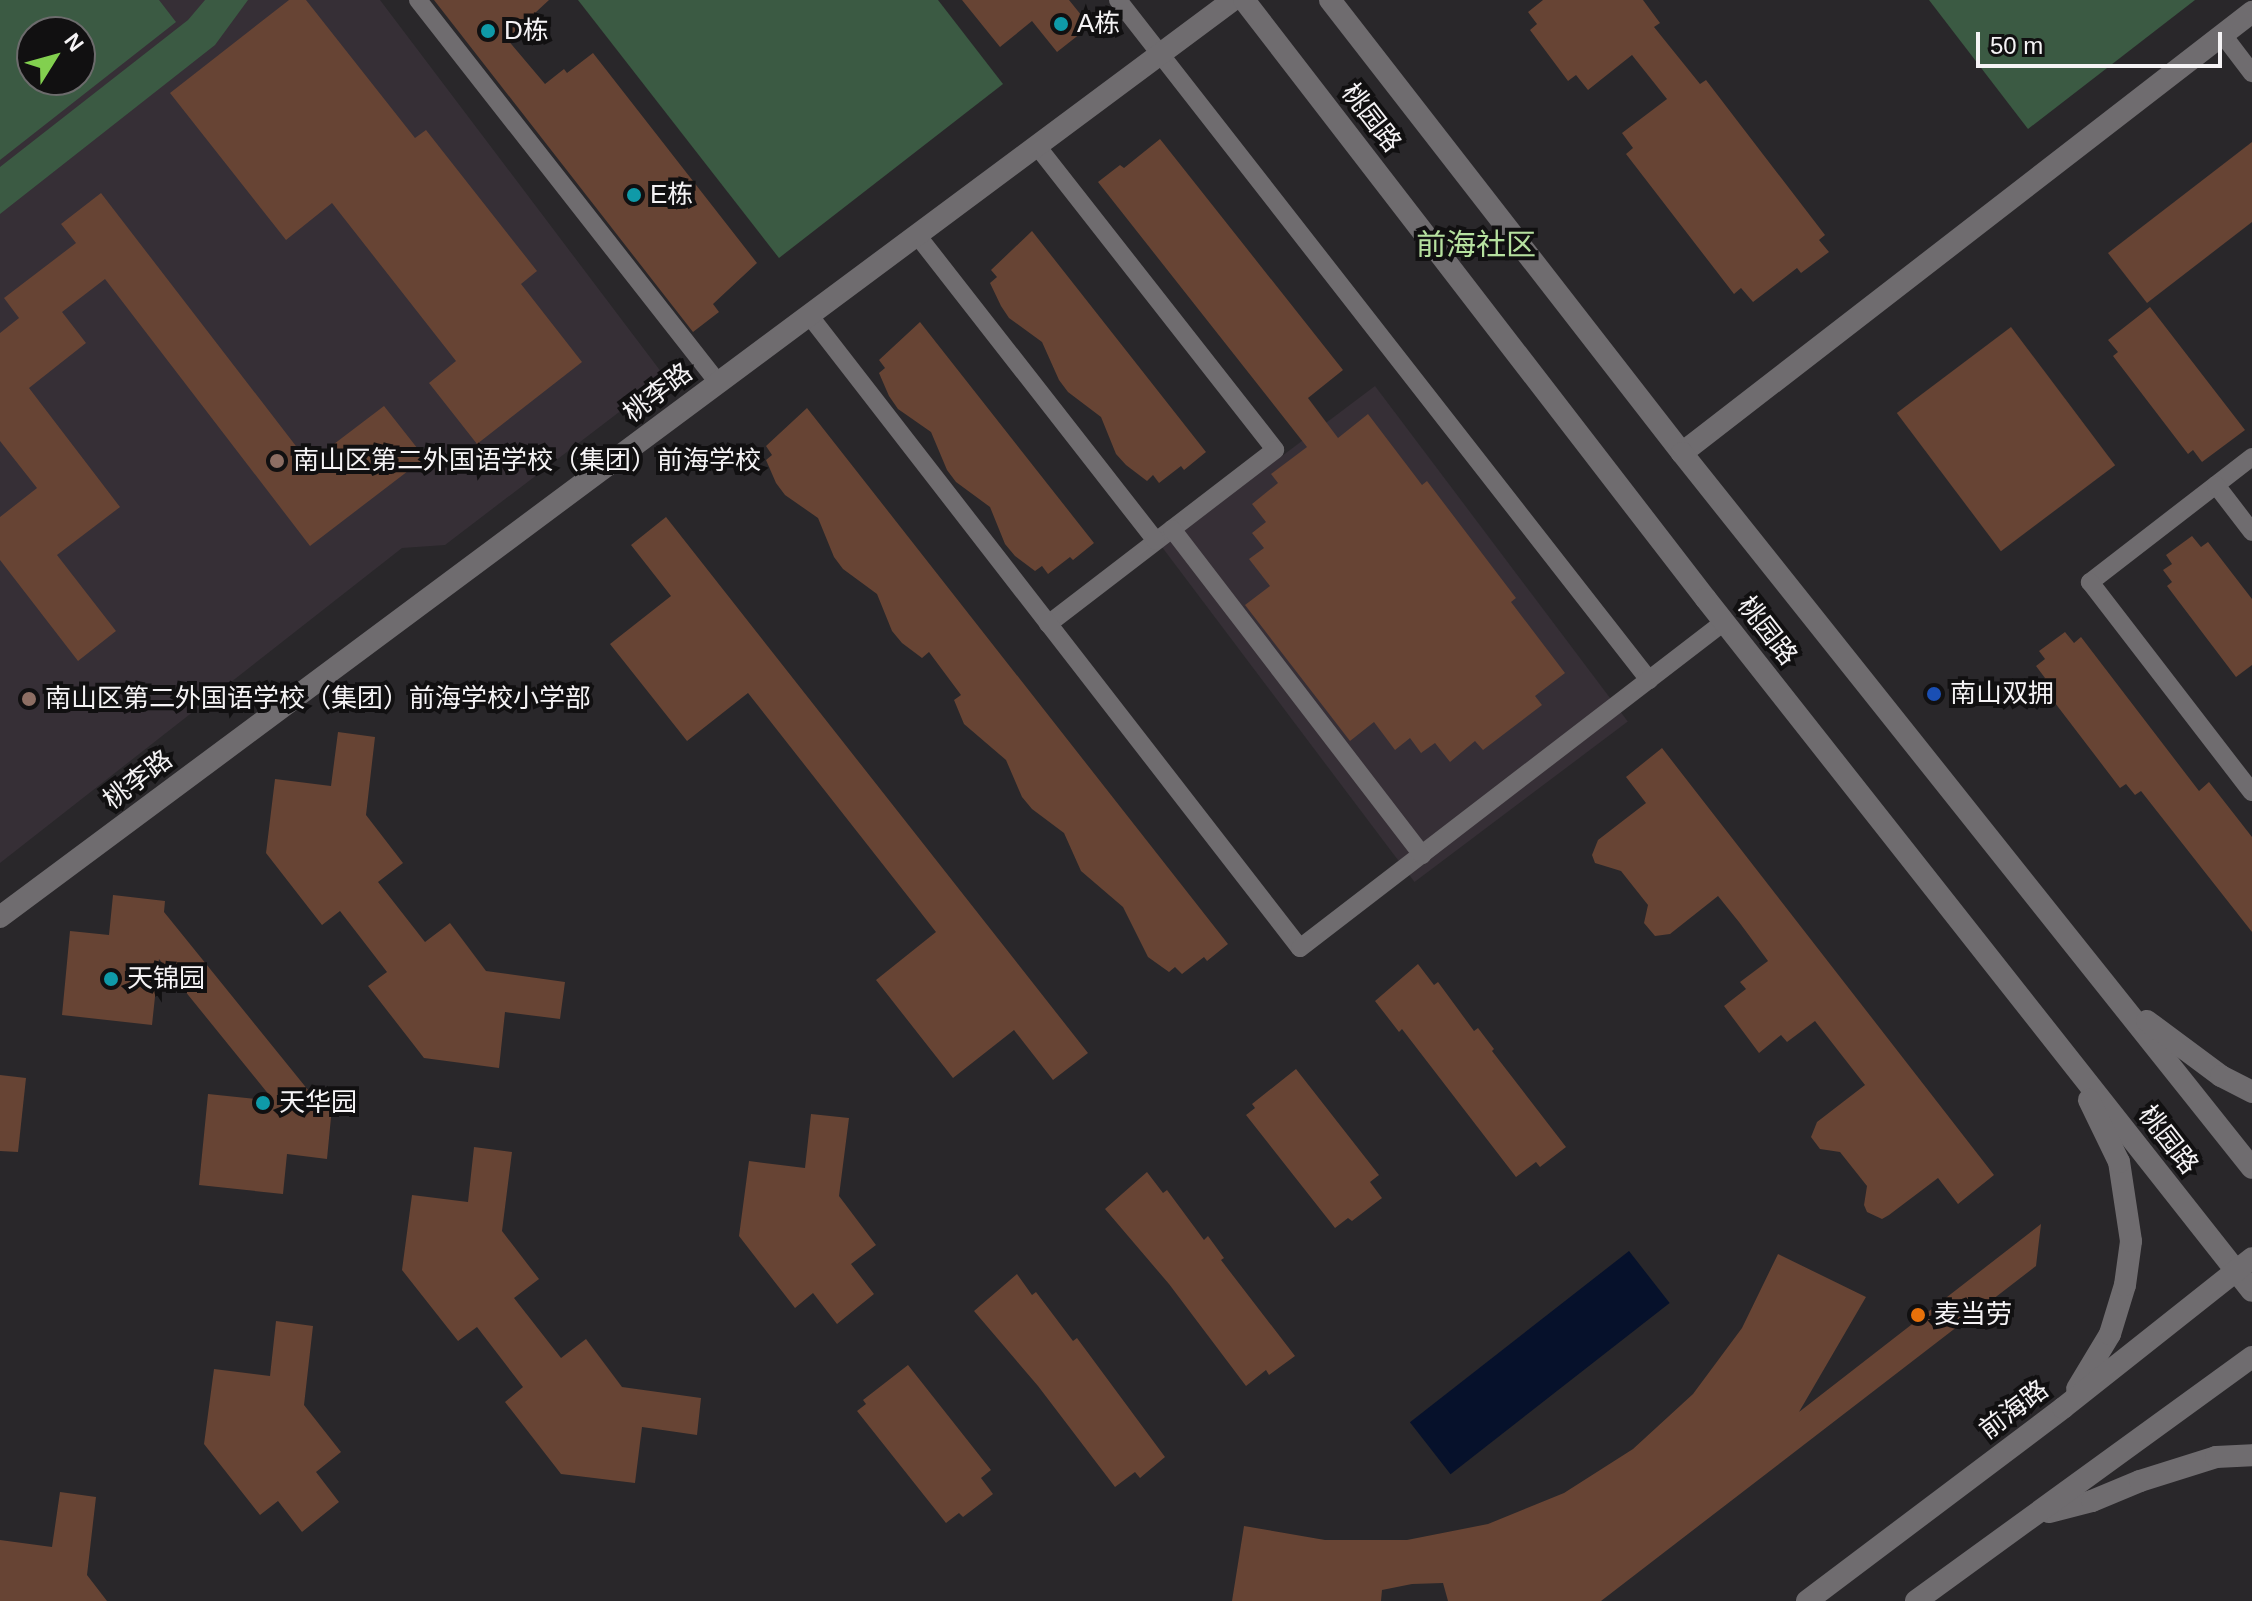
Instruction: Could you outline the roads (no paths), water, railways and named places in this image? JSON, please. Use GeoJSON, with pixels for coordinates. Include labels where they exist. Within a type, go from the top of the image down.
{"type":"FeatureCollection","features":[{"type":"Feature","properties":{"kind":"main road","name":"桃李路"},"geometry":{"type":"LineString","coordinates":[[0,917],[1233,0]]}},
{"type":"Feature","properties":{"kind":"main road","name":"桃园路"},"geometry":{"type":"LineString","coordinates":[[1244,0],[1724,622],[2054,1040],[2244,1265],[2252,1291]]}},
{"type":"Feature","properties":{"kind":"main road","name":"桃园路"},"geometry":{"type":"LineString","coordinates":[[1330,0],[1682,453],[2252,1168]]}},
{"type":"Feature","properties":{"kind":"main road"},"geometry":{"type":"LineString","coordinates":[[1682,453],[2252,12]]}},
{"type":"Feature","properties":{"kind":"main road"},"geometry":{"type":"LineString","coordinates":[[2109,989],[2168,1039],[2221,1076],[2252,1092]]}},
{"type":"Feature","properties":{"kind":"main road"},"geometry":{"type":"LineString","coordinates":[[2054,1040],[2093,1106],[2119,1162],[2131,1241],[2125,1285],[2110,1334],[2091,1369],[2063,1408]]}},
{"type":"Feature","properties":{"kind":"main road","name":"前海路"},"geometry":{"type":"LineString","coordinates":[[1807,1601],[2063,1408],[2244,1265]]}},
{"type":"Feature","properties":{"kind":"main road"},"geometry":{"type":"LineString","coordinates":[[1916,1601],[2252,1357]]}},
{"type":"Feature","properties":{"kind":"main road"},"geometry":{"type":"LineString","coordinates":[[2036,1516],[2092,1501],[2140,1481],[2216,1457],[2252,1455]]}},
{"type":"Feature","properties":{"kind":"lane"},"geometry":{"type":"LineString","coordinates":[[418,0],[718,383]]}},
{"type":"Feature","properties":{"kind":"lane"},"geometry":{"type":"LineString","coordinates":[[1118,0],[1649,680]]}},
{"type":"Feature","properties":{"kind":"lane"},"geometry":{"type":"LineString","coordinates":[[2223,35],[2252,73]]}},
{"type":"Feature","properties":{"kind":"lane"},"geometry":{"type":"LineString","coordinates":[[1037,146],[1275,450],[1048,624]]}},
{"type":"Feature","properties":{"kind":"lane"},"geometry":{"type":"LineString","coordinates":[[917,235],[1422,855]]}},
{"type":"Feature","properties":{"kind":"lane"},"geometry":{"type":"LineString","coordinates":[[809,315],[1300,948],[1724,622]]}},
{"type":"Feature","properties":{"kind":"lane"},"geometry":{"type":"LineString","coordinates":[[2252,457],[2090,582],[2252,792]]}},
{"type":"Feature","properties":{"kind":"lane"},"geometry":{"type":"LineString","coordinates":[[2216,485],[2252,532]]}},
{"type":"Feature","properties":{"kind":"water"},"geometry":{"type":"Polygon","coordinates":[[[1629,1251],[1670,1303],[1451,1474],[1410,1422],[1629,1251]]]}},
{"type":"Feature","properties":{"kind":"place","name":"A栋"},"geometry":{"type":"Point","coordinates":[1061,24]}},
{"type":"Feature","properties":{"kind":"place","name":"D栋"},"geometry":{"type":"Point","coordinates":[488,31]}},
{"type":"Feature","properties":{"kind":"place","name":"E栋"},"geometry":{"type":"Point","coordinates":[634,195]}},
{"type":"Feature","properties":{"kind":"place","name":"南山区第二外国语学校（集团）前海学校"},"geometry":{"type":"Point","coordinates":[277,461]}},
{"type":"Feature","properties":{"kind":"place","name":"南山双拥"},"geometry":{"type":"Point","coordinates":[1934,694]}},
{"type":"Feature","properties":{"kind":"place","name":"南山区第二外国语学校（集团）前海学校小学部"},"geometry":{"type":"Point","coordinates":[29,699]}},
{"type":"Feature","properties":{"kind":"place","name":"天锦园"},"geometry":{"type":"Point","coordinates":[111,979]}},
{"type":"Feature","properties":{"kind":"place","name":"天华园"},"geometry":{"type":"Point","coordinates":[263,1103]}},
{"type":"Feature","properties":{"kind":"place","name":"麦当劳"},"geometry":{"type":"Point","coordinates":[1918,1315]}},
{"type":"Feature","properties":{"kind":"district","name":"前海社区"},"geometry":{"type":"Point","coordinates":[1476,245]}}]}
